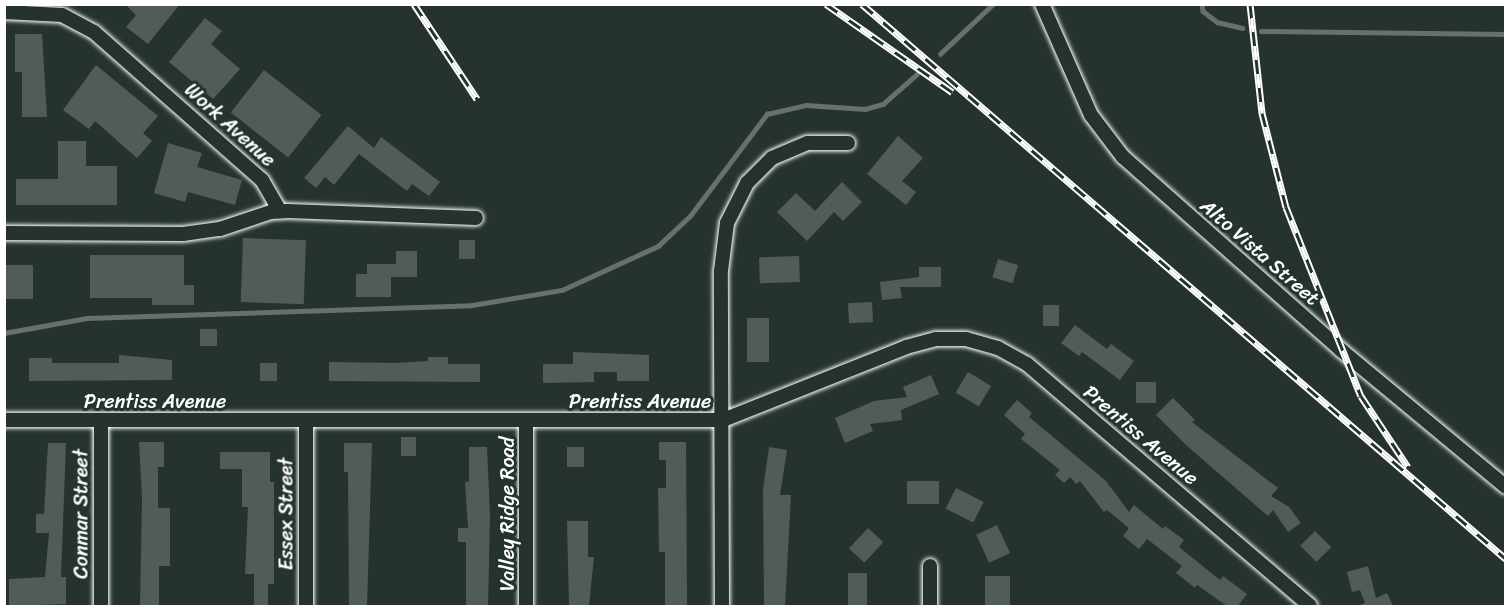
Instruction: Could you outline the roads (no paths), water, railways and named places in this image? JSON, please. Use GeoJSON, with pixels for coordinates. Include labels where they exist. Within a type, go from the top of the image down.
{"type":"FeatureCollection","features":[{"type":"Feature","properties":{"kind":"street","name":"Alto Vista Street"},"geometry":{"type":"LineString","coordinates":[[1042,4],[1091,115],[1123,157],[1341,350],[1506,487]]}},
{"type":"Feature","properties":{"kind":"street","name":"Work Avenue"},"geometry":{"type":"LineString","coordinates":[[4,12],[62,15],[94,32],[262,180],[280,212]]}},
{"type":"Feature","properties":{"kind":"street"},"geometry":{"type":"LineString","coordinates":[[722,606],[722,246],[735,202],[758,169],[789,148],[828,141],[848,143]]}},
{"type":"Feature","properties":{"kind":"street"},"geometry":{"type":"LineString","coordinates":[[4,232],[183,234],[220,229],[280,212],[476,218]]}},
{"type":"Feature","properties":{"kind":"street","name":"Prentiss Avenue"},"geometry":{"type":"LineString","coordinates":[[4,420],[723,420],[920,342],[951,338],[982,342],[1026,364],[1310,606]]}},
{"type":"Feature","properties":{"kind":"street","name":"Essex Street"},"geometry":{"type":"LineString","coordinates":[[306,420],[306,606]]}},
{"type":"Feature","properties":{"kind":"street","name":"Conmar Street"},"geometry":{"type":"LineString","coordinates":[[101,421],[101,606]]}},
{"type":"Feature","properties":{"kind":"street","name":"Valley Ridge Road"},"geometry":{"type":"LineString","coordinates":[[526,421],[526,606]]}},
{"type":"Feature","properties":{"kind":"street"},"geometry":{"type":"LineString","coordinates":[[930,566],[930,606]]}},
{"type":"Feature","properties":{"kind":"waterway"},"geometry":{"type":"LineString","coordinates":[[940,54],[993,4]]}},
{"type":"Feature","properties":{"kind":"waterway"},"geometry":{"type":"LineString","coordinates":[[1202,4],[1203,11],[1217,22],[1242,28]]}},
{"type":"Feature","properties":{"kind":"waterway"},"geometry":{"type":"LineString","coordinates":[[1261,31],[1506,34]]}},
{"type":"Feature","properties":{"kind":"waterway"},"geometry":{"type":"LineString","coordinates":[[4,333],[87,318],[472,305],[562,290],[658,246],[690,216],[767,114],[806,105],[865,109],[883,104],[917,74]]}},
{"type":"Feature","properties":{"kind":"railway"},"geometry":{"type":"LineString","coordinates":[[414,4],[477,99]]}},
{"type":"Feature","properties":{"kind":"railway"},"geometry":{"type":"LineString","coordinates":[[826,4],[952,92]]}},
{"type":"Feature","properties":{"kind":"railway"},"geometry":{"type":"LineString","coordinates":[[862,4],[1506,559]]}},
{"type":"Feature","properties":{"kind":"railway"},"geometry":{"type":"LineString","coordinates":[[1250,4],[1262,113],[1286,207],[1361,396],[1408,467]]}}]}
